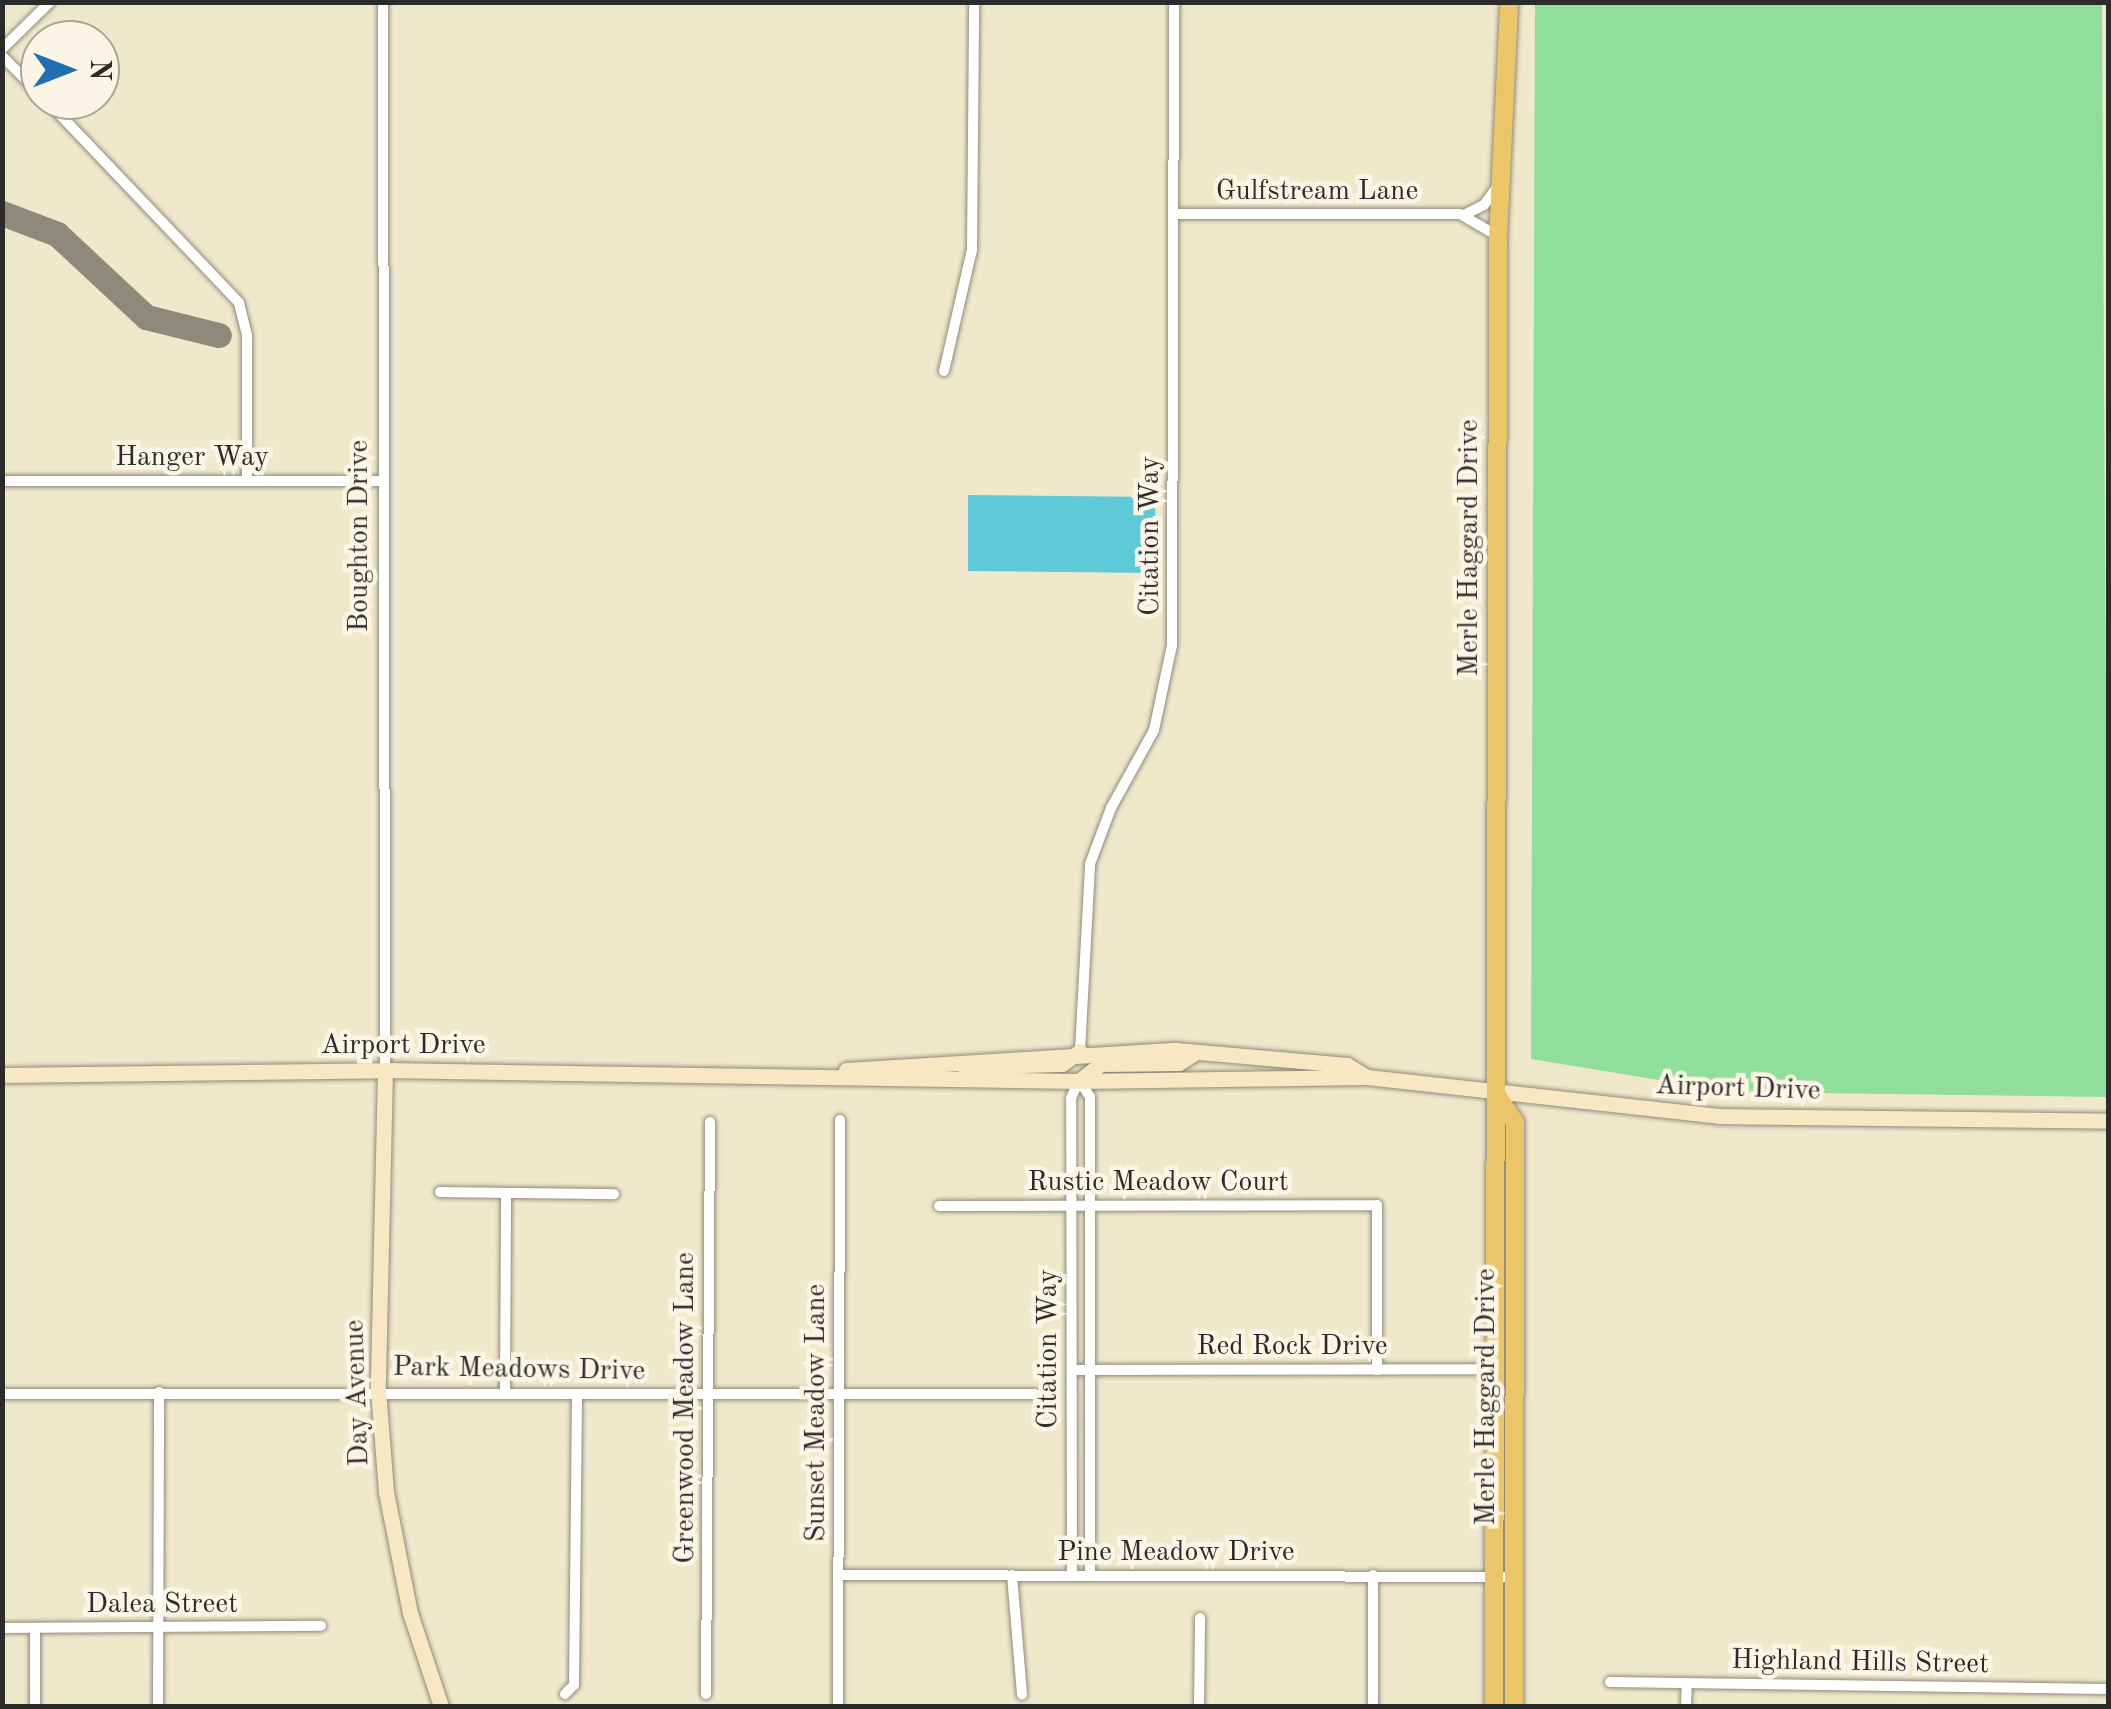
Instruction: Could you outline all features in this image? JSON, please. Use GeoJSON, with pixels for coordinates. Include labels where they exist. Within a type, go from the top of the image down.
{"type":"FeatureCollection","features":[{"type":"Feature","properties":{"kind":"main road","name":"Merle Haggard Drive"},"geometry":{"type":"LineString","coordinates":[[1509,2],[1498,239],[1494,1369],[1514,1706]]}},
{"type":"Feature","properties":{"kind":"main road","name":"Airport Drive"},"geometry":{"type":"LineString","coordinates":[[804,1077],[1080,1051],[1196,1052],[1347,1065],[1367,1077]]}},
{"type":"Feature","properties":{"kind":"main road"},"geometry":{"type":"LineString","coordinates":[[956,1079],[987,1066],[1062,1064],[1080,1051]]}},
{"type":"Feature","properties":{"kind":"main road"},"geometry":{"type":"LineString","coordinates":[[1079,1081],[1101,1064],[1179,1063],[1196,1052]]}},
{"type":"Feature","properties":{"kind":"main road","name":"Airport Drive"},"geometry":{"type":"LineString","coordinates":[[2,1076],[385,1070],[1079,1081],[1367,1077],[1719,1116],[2108,1121]]}},
{"type":"Feature","properties":{"kind":"main road","name":"Day Avenue"},"geometry":{"type":"LineString","coordinates":[[385,1070],[378,1390],[400,1573],[441,1706]]}},
{"type":"Feature","properties":{"kind":"main road","name":"Merle Haggard Drive"},"geometry":{"type":"LineString","coordinates":[[1494,1706],[1505,1577],[1515,1122],[1496,1094]]}},
{"type":"Feature","properties":{"kind":"street"},"geometry":{"type":"LineString","coordinates":[[20,72],[2,53],[50,2]]}},
{"type":"Feature","properties":{"kind":"street","name":"Boughton Drive"},"geometry":{"type":"LineString","coordinates":[[383,2],[385,1070]]}},
{"type":"Feature","properties":{"kind":"street"},"geometry":{"type":"LineString","coordinates":[[944,371],[972,250],[974,2]]}},
{"type":"Feature","properties":{"kind":"street","name":"Citation Way"},"geometry":{"type":"LineString","coordinates":[[1080,1051],[1090,864],[1104,822],[1154,730],[1172,645],[1174,2]]}},
{"type":"Feature","properties":{"kind":"street"},"geometry":{"type":"LineString","coordinates":[[66,120],[239,302],[247,336],[246,481]]}},
{"type":"Feature","properties":{"kind":"street"},"geometry":{"type":"LineString","coordinates":[[1460,214],[1484,204],[1500,175]]}},
{"type":"Feature","properties":{"kind":"street","name":"Gulfstream Lane"},"geometry":{"type":"LineString","coordinates":[[1174,214],[1460,214]]}},
{"type":"Feature","properties":{"kind":"street"},"geometry":{"type":"LineString","coordinates":[[1460,214],[1479,220],[1498,239]]}},
{"type":"Feature","properties":{"kind":"street","name":"Hanger Way"},"geometry":{"type":"LineString","coordinates":[[2,481],[382,480]]}},
{"type":"Feature","properties":{"kind":"street","name":"Citation Way"},"geometry":{"type":"LineString","coordinates":[[1072,1575],[1071,1098],[1079,1081]]}},
{"type":"Feature","properties":{"kind":"street","name":"Citation Way"},"geometry":{"type":"LineString","coordinates":[[1079,1081],[1090,1097],[1090,1575]]}},
{"type":"Feature","properties":{"kind":"street","name":"Sunset Meadow Lane"},"geometry":{"type":"LineString","coordinates":[[838,1706],[840,1120]]}},
{"type":"Feature","properties":{"kind":"street","name":"Greenwood Meadow Lane"},"geometry":{"type":"LineString","coordinates":[[706,1694],[710,1122]]}},
{"type":"Feature","properties":{"kind":"street"},"geometry":{"type":"LineString","coordinates":[[440,1192],[506,1196],[614,1194]]}},
{"type":"Feature","properties":{"kind":"street"},"geometry":{"type":"LineString","coordinates":[[505,1394],[506,1196]]}},
{"type":"Feature","properties":{"kind":"street","name":"Rustic Meadow Court"},"geometry":{"type":"LineString","coordinates":[[938,1206],[1378,1205],[1377,1370]]}},
{"type":"Feature","properties":{"kind":"street","name":"Red Rock Drive"},"geometry":{"type":"LineString","coordinates":[[1072,1370],[1494,1369]]}},
{"type":"Feature","properties":{"kind":"street","name":"Park Meadows Drive"},"geometry":{"type":"LineString","coordinates":[[2,1394],[378,1390],[505,1394],[1035,1394]]}},
{"type":"Feature","properties":{"kind":"street"},"geometry":{"type":"LineString","coordinates":[[158,1706],[159,1392]]}},
{"type":"Feature","properties":{"kind":"street"},"geometry":{"type":"LineString","coordinates":[[565,1694],[574,1685],[577,1394]]}},
{"type":"Feature","properties":{"kind":"street","name":"Pine Meadow Drive"},"geometry":{"type":"LineString","coordinates":[[839,1575],[1505,1577]]}},
{"type":"Feature","properties":{"kind":"street"},"geometry":{"type":"LineString","coordinates":[[1012,1575],[1022,1695]]}},
{"type":"Feature","properties":{"kind":"street"},"geometry":{"type":"LineString","coordinates":[[1373,1575],[1373,1706]]}},
{"type":"Feature","properties":{"kind":"street"},"geometry":{"type":"LineString","coordinates":[[1199,1706],[1200,1618]]}},
{"type":"Feature","properties":{"kind":"street","name":"Dalea Street"},"geometry":{"type":"LineString","coordinates":[[2,1628],[321,1626]]}},
{"type":"Feature","properties":{"kind":"street"},"geometry":{"type":"LineString","coordinates":[[35,1628],[35,1706]]}},
{"type":"Feature","properties":{"kind":"street","name":"Highland Hills Street"},"geometry":{"type":"LineString","coordinates":[[1610,1682],[2108,1689]]}},
{"type":"Feature","properties":{"kind":"street"},"geometry":{"type":"LineString","coordinates":[[1686,1706],[1687,1684]]}},
{"type":"Feature","properties":{"kind":"green space"},"geometry":{"type":"Polygon","coordinates":[[[1535,3],[2102,3],[2108,1097],[1731,1092],[1531,1059],[1535,3]]]}},
{"type":"Feature","properties":{"kind":"water"},"geometry":{"type":"Polygon","coordinates":[[[968,495],[1155,497],[1156,573],[968,571],[968,495]]]}},
{"type":"Feature","properties":{"kind":"taxiway"},"geometry":{"type":"LineString","coordinates":[[2,213],[57,234],[146,317],[219,335]]}}]}
